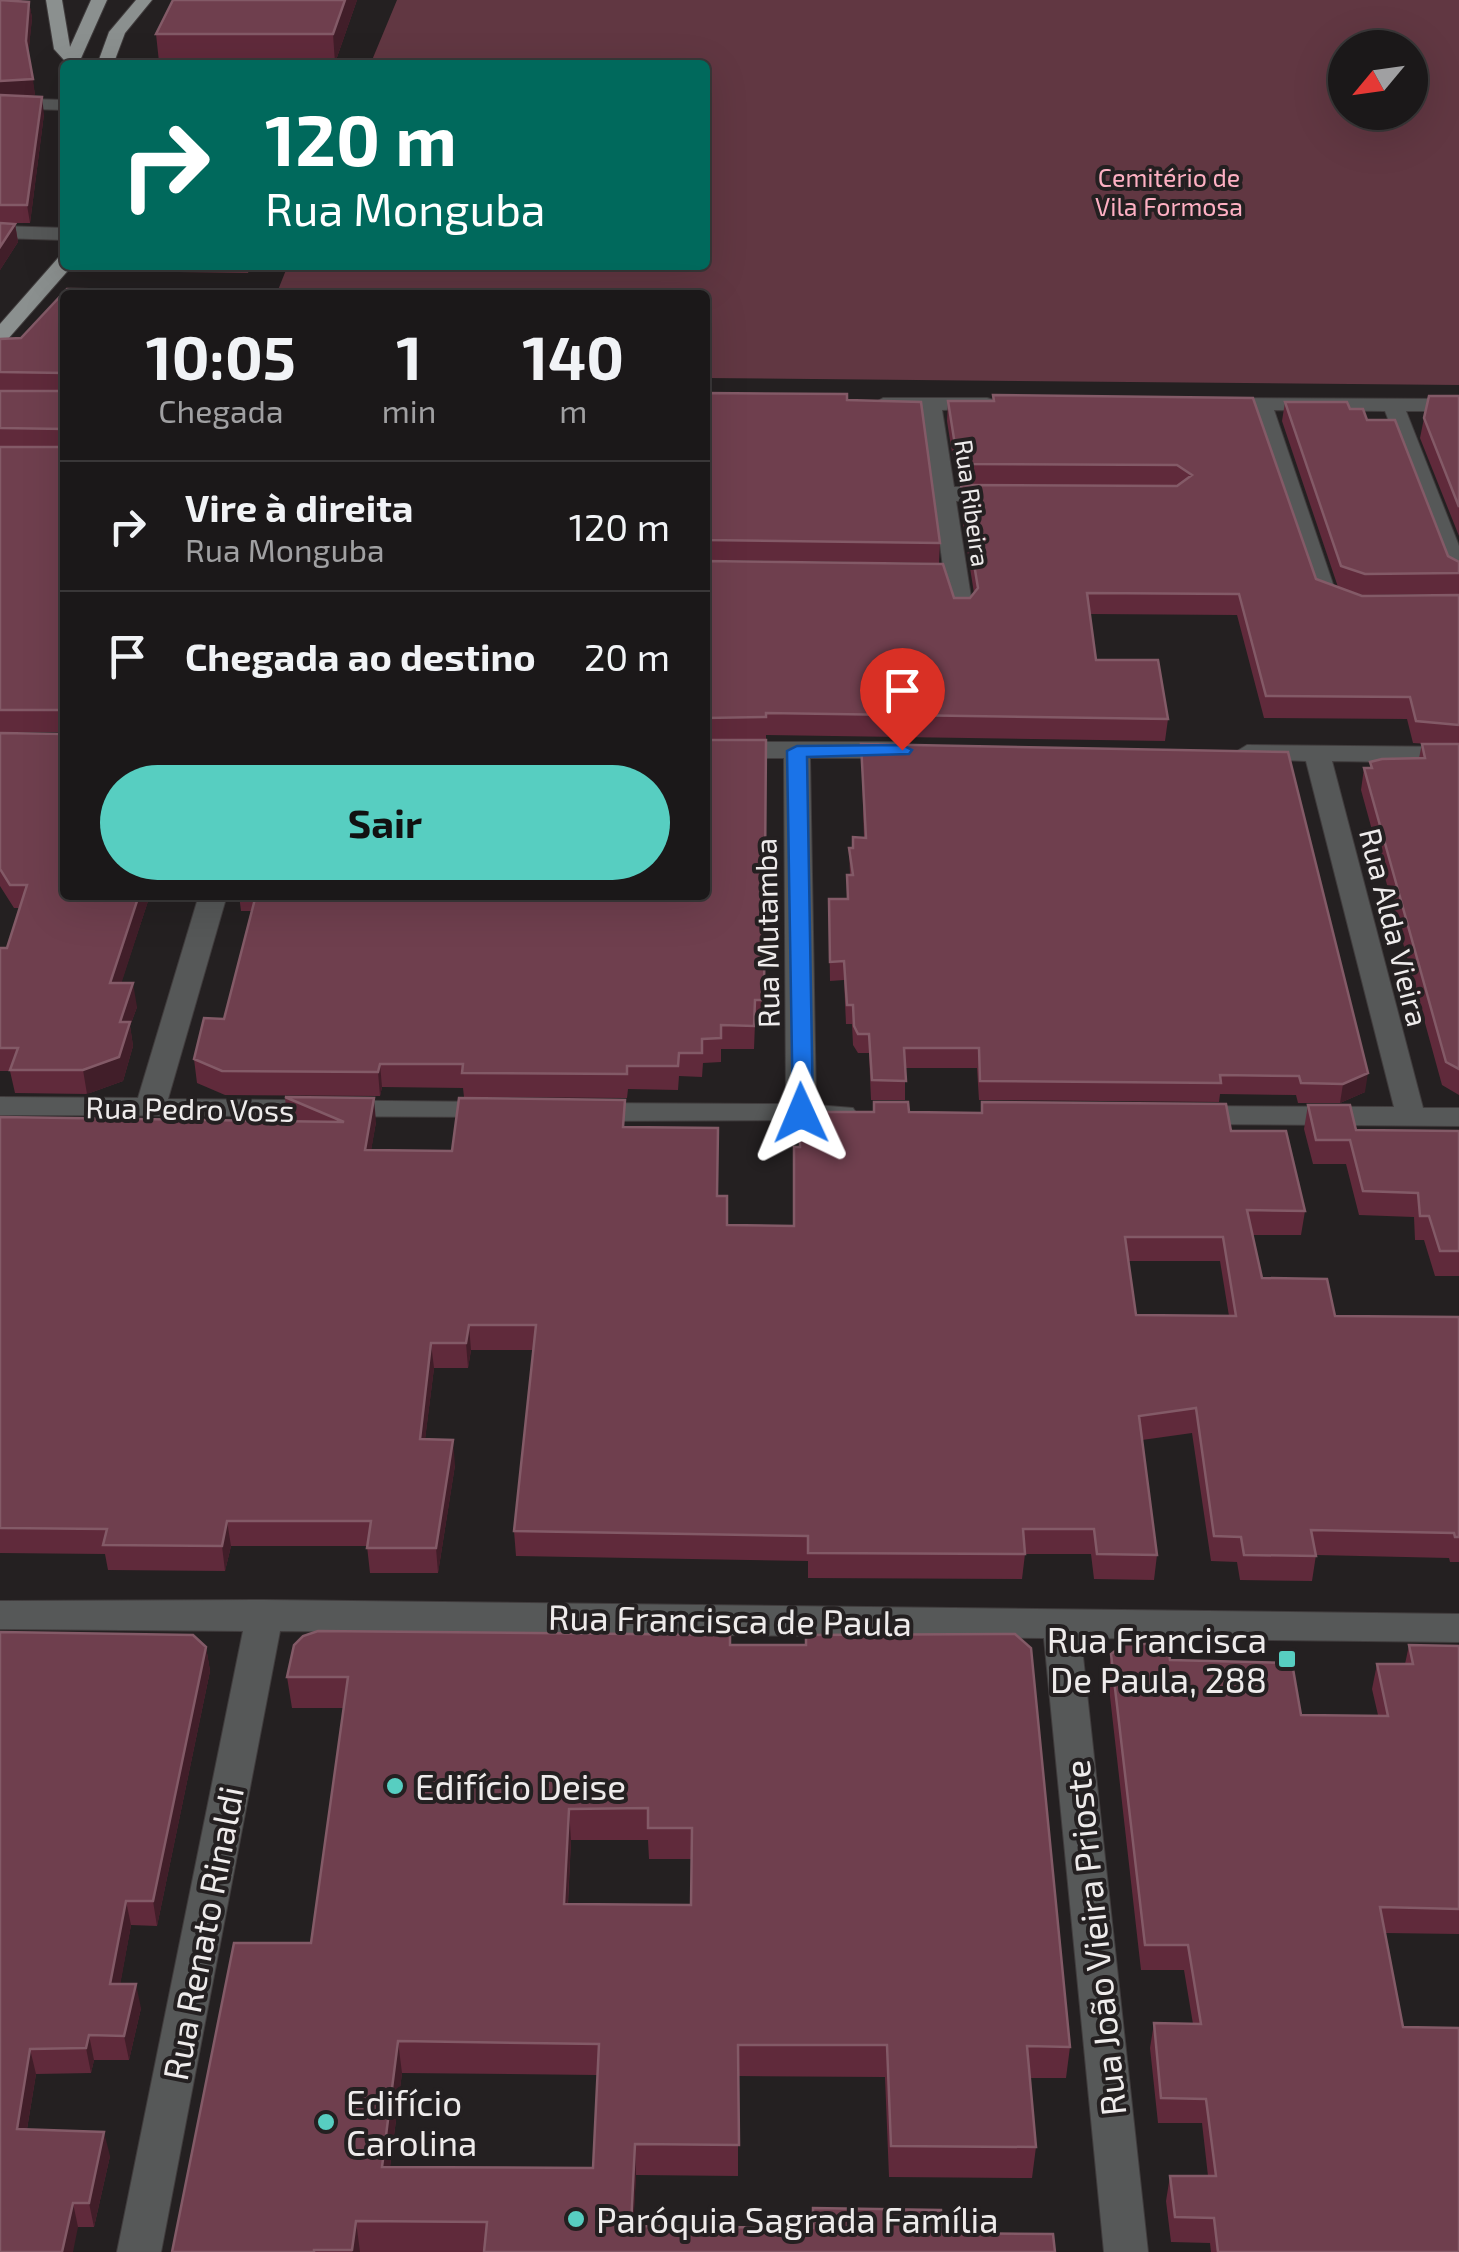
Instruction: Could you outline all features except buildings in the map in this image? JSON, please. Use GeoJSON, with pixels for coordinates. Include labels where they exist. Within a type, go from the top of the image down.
{"type":"FeatureCollection","features":[{"type":"Feature","properties":{"kind":"main road"},"geometry":{"type":"LineString","coordinates":[[54,0],[62,49],[70,60]]}},
{"type":"Feature","properties":{"kind":"main road"},"geometry":{"type":"LineString","coordinates":[[72,60],[99,0]]}},
{"type":"Feature","properties":{"kind":"main road"},"geometry":{"type":"LineString","coordinates":[[106,60],[117,32],[144,0]]}},
{"type":"Feature","properties":{"kind":"main road"},"geometry":{"type":"LineString","coordinates":[[0,336],[60,268]]}},
{"type":"Feature","properties":{"kind":"street"},"geometry":{"type":"LineString","coordinates":[[0,103],[60,105]]}},
{"type":"Feature","properties":{"kind":"street"},"geometry":{"type":"LineString","coordinates":[[0,232],[60,234]]}},
{"type":"Feature","properties":{"kind":"street"},"geometry":{"type":"LineString","coordinates":[[858,404],[1007,404]]}},
{"type":"Feature","properties":{"kind":"street","name":"Rua Ribeira"},"geometry":{"type":"LineString","coordinates":[[931,404],[961,610]]}},
{"type":"Feature","properties":{"kind":"street"},"geometry":{"type":"LineString","coordinates":[[1192,404],[1459,405]]}},
{"type":"Feature","properties":{"kind":"street"},"geometry":{"type":"LineString","coordinates":[[1262,404],[1325,594],[1345,604],[1376,606]]}},
{"type":"Feature","properties":{"kind":"street"},"geometry":{"type":"LineString","coordinates":[[1393,405],[1458,568]]}},
{"type":"Feature","properties":{"kind":"street"},"geometry":{"type":"LineString","coordinates":[[946,494],[1029,494]]}},
{"type":"Feature","properties":{"kind":"street"},"geometry":{"type":"LineString","coordinates":[[879,574],[956,574]]}},
{"type":"Feature","properties":{"kind":"street"},"geometry":{"type":"LineString","coordinates":[[710,750],[921,750]]}},
{"type":"Feature","properties":{"kind":"street","name":"Rua Mutamba"},"geometry":{"type":"LineString","coordinates":[[797,751],[801,1113]]}},
{"type":"Feature","properties":{"kind":"street"},"geometry":{"type":"LineString","coordinates":[[1223,753],[1459,755]]}},
{"type":"Feature","properties":{"kind":"street","name":"Rua Alda Vieira"},"geometry":{"type":"LineString","coordinates":[[1317,754],[1411,1117]]}},
{"type":"Feature","properties":{"kind":"street"},"geometry":{"type":"LineString","coordinates":[[150,1108],[211,900]]}},
{"type":"Feature","properties":{"kind":"street","name":"Rua Pedro Voss"},"geometry":{"type":"LineString","coordinates":[[0,1106],[524,1111]]}},
{"type":"Feature","properties":{"kind":"street"},"geometry":{"type":"LineString","coordinates":[[560,1112],[876,1114]]}},
{"type":"Feature","properties":{"kind":"street"},"geometry":{"type":"LineString","coordinates":[[1156,1115],[1459,1117]]}},
{"type":"Feature","properties":{"kind":"street","name":"Rua Francisca de Paula"},"geometry":{"type":"LineString","coordinates":[[0,1614],[1459,1628]]}},
{"type":"Feature","properties":{"kind":"street","name":"Rua Renato Rinaldi"},"geometry":{"type":"LineString","coordinates":[[140,2252],[265,1614]]}},
{"type":"Feature","properties":{"kind":"street","name":"Rua João Vieira Prioste"},"geometry":{"type":"LineString","coordinates":[[1061,1625],[1126,2252]]}},
{"type":"Feature","properties":{"kind":"green space","name":"Cemitério de Vila Formosa"},"geometry":{"type":"Polygon","coordinates":[[[397,0],[1459,0],[1459,385],[710,378],[710,290],[278,290],[286,270],[710,270],[710,60],[372,60],[397,0]]]}},
{"type":"Feature","properties":{"kind":"green space"},"geometry":{"type":"Polygon","coordinates":[[[108,270],[249,270],[248,273],[108,270]]]}},
{"type":"Feature","properties":{"kind":"place","name":"Rua Francisca De Paula, 288"},"geometry":{"type":"Point","coordinates":[1287,1659]}},
{"type":"Feature","properties":{"kind":"place","name":"Edifício Deise"},"geometry":{"type":"Point","coordinates":[395,1786]}},
{"type":"Feature","properties":{"kind":"place","name":"Edifício Carolina"},"geometry":{"type":"Point","coordinates":[326,2122]}},
{"type":"Feature","properties":{"kind":"place","name":"Paróquia Sagrada Família"},"geometry":{"type":"Point","coordinates":[576,2219]}},
{"type":"Feature","properties":{"kind":"route"},"geometry":{"type":"LineString","coordinates":[[801,1113],[797,751],[902,750]]}}]}
